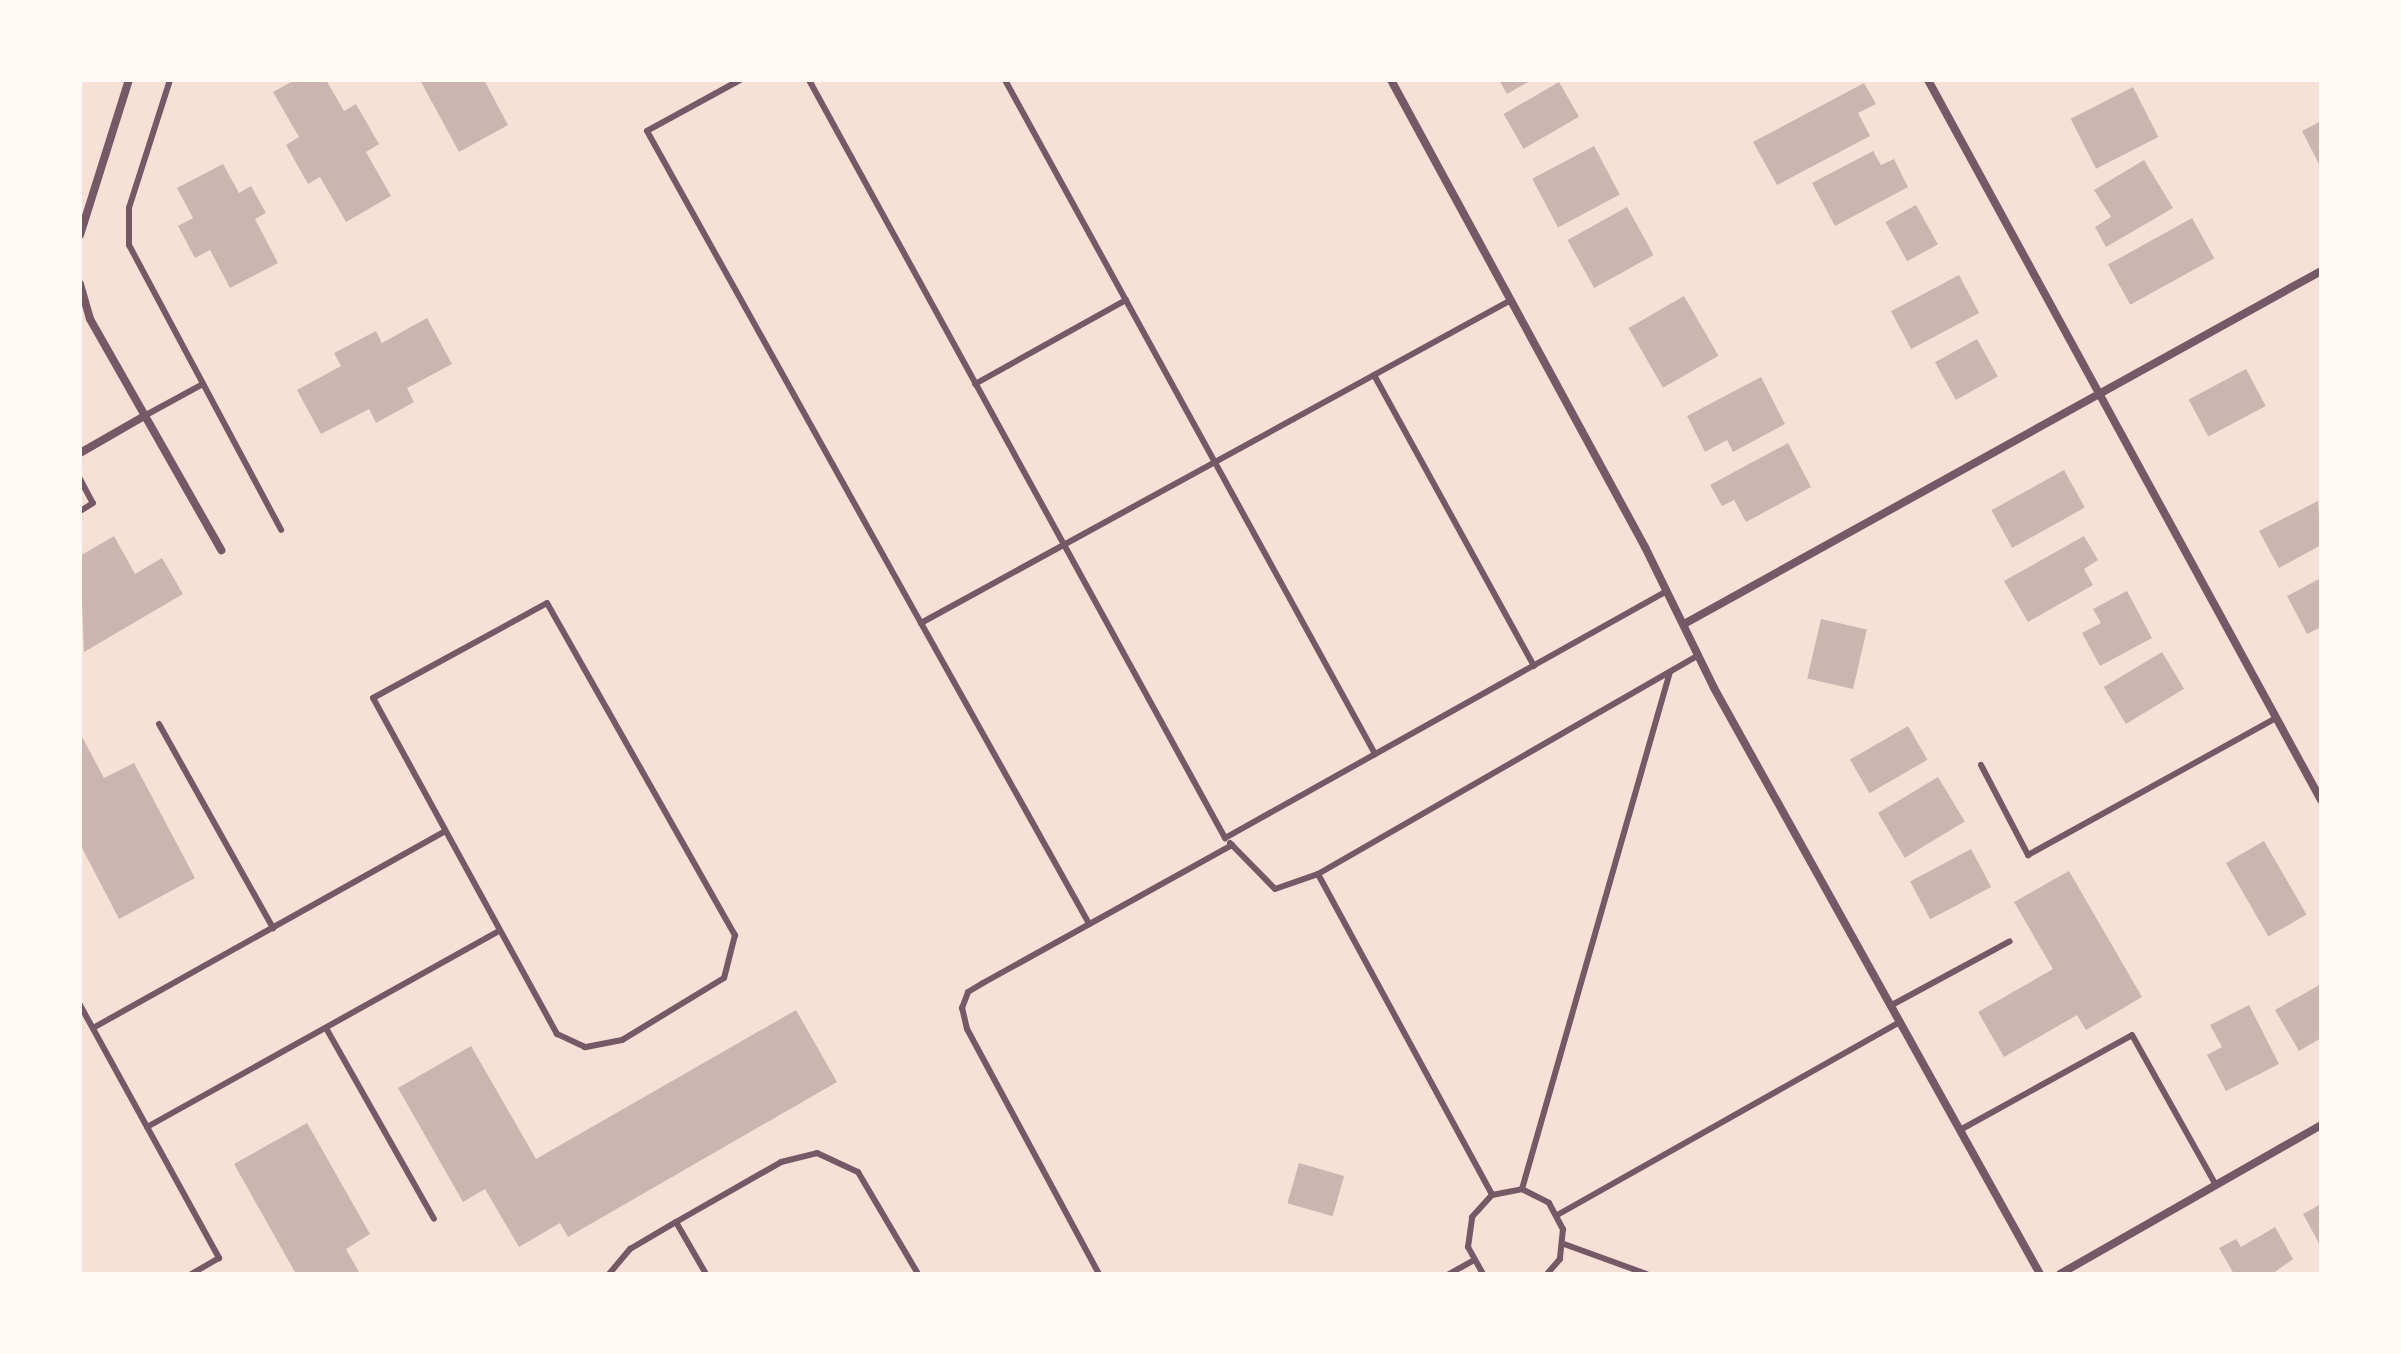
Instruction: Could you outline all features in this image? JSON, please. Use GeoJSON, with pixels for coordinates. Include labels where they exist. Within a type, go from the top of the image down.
{"type":"FeatureCollection","features":[{"type":"Feature","properties":{"kind":"street"},"geometry":{"type":"LineString","coordinates":[[80,235],[129,80]]}},
{"type":"Feature","properties":{"kind":"street"},"geometry":{"type":"LineString","coordinates":[[1391,80],[1699,655],[2040,1274]]}},
{"type":"Feature","properties":{"kind":"street"},"geometry":{"type":"LineString","coordinates":[[1928,80],[2321,800]]}},
{"type":"Feature","properties":{"kind":"street"},"geometry":{"type":"LineString","coordinates":[[1684,624],[2321,271]]}},
{"type":"Feature","properties":{"kind":"street"},"geometry":{"type":"LineString","coordinates":[[80,284],[90,319],[221,550]]}},
{"type":"Feature","properties":{"kind":"street"},"geometry":{"type":"LineString","coordinates":[[80,453],[146,415]]}},
{"type":"Feature","properties":{"kind":"street"},"geometry":{"type":"LineString","coordinates":[[2060,1274],[2321,1125]]}},
{"type":"Feature","properties":{"kind":"lane"},"geometry":{"type":"LineString","coordinates":[[170,80],[129,208],[129,245],[281,530]]}},
{"type":"Feature","properties":{"kind":"lane"},"geometry":{"type":"LineString","coordinates":[[740,80],[647,131],[1089,924]]}},
{"type":"Feature","properties":{"kind":"lane"},"geometry":{"type":"LineString","coordinates":[[809,80],[1225,838],[1275,889],[1318,874],[1699,655]]}},
{"type":"Feature","properties":{"kind":"lane"},"geometry":{"type":"LineString","coordinates":[[1005,80],[1375,754]]}},
{"type":"Feature","properties":{"kind":"lane"},"geometry":{"type":"LineString","coordinates":[[975,384],[1126,300]]}},
{"type":"Feature","properties":{"kind":"lane"},"geometry":{"type":"LineString","coordinates":[[921,623],[1511,300]]}},
{"type":"Feature","properties":{"kind":"lane"},"geometry":{"type":"LineString","coordinates":[[1374,375],[1534,666]]}},
{"type":"Feature","properties":{"kind":"lane"},"geometry":{"type":"LineString","coordinates":[[146,415],[203,384]]}},
{"type":"Feature","properties":{"kind":"lane"},"geometry":{"type":"LineString","coordinates":[[80,479],[93,503],[80,511]]}},
{"type":"Feature","properties":{"kind":"lane"},"geometry":{"type":"LineString","coordinates":[[1225,838],[1667,591]]}},
{"type":"Feature","properties":{"kind":"lane"},"geometry":{"type":"LineString","coordinates":[[547,603],[735,935],[731,964],[724,978],[622,1040],[585,1047],[557,1034],[497,932],[373,698],[547,603]]}},
{"type":"Feature","properties":{"kind":"lane"},"geometry":{"type":"LineString","coordinates":[[1522,1189],[1670,672]]}},
{"type":"Feature","properties":{"kind":"lane"},"geometry":{"type":"LineString","coordinates":[[1981,765],[2028,855],[2276,718]]}},
{"type":"Feature","properties":{"kind":"lane"},"geometry":{"type":"LineString","coordinates":[[159,724],[273,928]]}},
{"type":"Feature","properties":{"kind":"lane"},"geometry":{"type":"LineString","coordinates":[[93,1028],[444,832]]}},
{"type":"Feature","properties":{"kind":"lane"},"geometry":{"type":"LineString","coordinates":[[1099,1274],[967,1029],[962,1008],[968,992],[1232,845]]}},
{"type":"Feature","properties":{"kind":"lane"},"geometry":{"type":"LineString","coordinates":[[1318,874],[1492,1195]]}},
{"type":"Feature","properties":{"kind":"lane"},"geometry":{"type":"LineString","coordinates":[[147,1127],[497,932]]}},
{"type":"Feature","properties":{"kind":"lane"},"geometry":{"type":"LineString","coordinates":[[1890,1006],[2010,941]]}},
{"type":"Feature","properties":{"kind":"lane"},"geometry":{"type":"LineString","coordinates":[[80,1005],[219,1258],[191,1274]]}},
{"type":"Feature","properties":{"kind":"lane"},"geometry":{"type":"LineString","coordinates":[[1559,1214],[1900,1022]]}},
{"type":"Feature","properties":{"kind":"lane"},"geometry":{"type":"LineString","coordinates":[[326,1028],[434,1219]]}},
{"type":"Feature","properties":{"kind":"lane"},"geometry":{"type":"LineString","coordinates":[[1960,1130],[2132,1035],[2216,1185]]}},
{"type":"Feature","properties":{"kind":"lane"},"geometry":{"type":"LineString","coordinates":[[609,1274],[630,1249],[676,1222],[781,1162],[817,1153],[858,1172],[918,1274]]}},
{"type":"Feature","properties":{"kind":"lane"},"geometry":{"type":"LineString","coordinates":[[1483,1274],[1472,1261],[1467,1231],[1480,1204],[1492,1195],[1522,1189],[1537,1194],[1559,1214],[1564,1244],[1547,1274]]}},
{"type":"Feature","properties":{"kind":"lane"},"geometry":{"type":"LineString","coordinates":[[676,1222],[706,1274]]}},
{"type":"Feature","properties":{"kind":"lane"},"geometry":{"type":"LineString","coordinates":[[1564,1244],[1647,1274]]}},
{"type":"Feature","properties":{"kind":"lane"},"geometry":{"type":"LineString","coordinates":[[1449,1274],[1472,1261]]}},
{"type":"Feature","properties":{"kind":"building"},"geometry":{"type":"Polygon","coordinates":[[[295,80],[326,80],[344,111],[356,104],[379,144],[366,152],[391,196],[346,222],[320,177],[308,184],[286,145],[299,137],[273,92],[295,80]]]}},
{"type":"Feature","properties":{"kind":"building"},"geometry":{"type":"Polygon","coordinates":[[[420,80],[484,80],[508,125],[459,152],[420,80]]]}},
{"type":"Feature","properties":{"kind":"building"},"geometry":{"type":"Polygon","coordinates":[[[1499,80],[1532,80],[1507,94],[1499,80]]]}},
{"type":"Feature","properties":{"kind":"building"},"geometry":{"type":"Polygon","coordinates":[[[1559,82],[1579,117],[1524,149],[1504,114],[1559,82]]]}},
{"type":"Feature","properties":{"kind":"building"},"geometry":{"type":"Polygon","coordinates":[[[1864,83],[1876,104],[1858,113],[1870,136],[1777,185],[1753,142],[1864,83]]]}},
{"type":"Feature","properties":{"kind":"building"},"geometry":{"type":"Polygon","coordinates":[[[2133,87],[2158,137],[2096,169],[2071,119],[2133,87]]]}},
{"type":"Feature","properties":{"kind":"building"},"geometry":{"type":"Polygon","coordinates":[[[2321,121],[2321,168],[2302,131],[2321,121]]]}},
{"type":"Feature","properties":{"kind":"building"},"geometry":{"type":"Polygon","coordinates":[[[1594,146],[1620,195],[1558,227],[1532,179],[1594,146]]]}},
{"type":"Feature","properties":{"kind":"building"},"geometry":{"type":"Polygon","coordinates":[[[1873,151],[1881,165],[1894,159],[1908,187],[1835,226],[1812,183],[1873,151]]]}},
{"type":"Feature","properties":{"kind":"building"},"geometry":{"type":"Polygon","coordinates":[[[2144,160],[2173,208],[2106,247],[2095,227],[2111,217],[2094,190],[2144,160]]]}},
{"type":"Feature","properties":{"kind":"building"},"geometry":{"type":"Polygon","coordinates":[[[223,164],[239,193],[251,186],[266,213],[255,219],[278,263],[230,288],[210,250],[195,258],[178,226],[193,218],[177,188],[223,164]]]}},
{"type":"Feature","properties":{"kind":"building"},"geometry":{"type":"Polygon","coordinates":[[[1916,205],[1938,244],[1907,261],[1885,222],[1916,205]]]}},
{"type":"Feature","properties":{"kind":"building"},"geometry":{"type":"Polygon","coordinates":[[[1627,207],[1654,255],[1594,288],[1568,240],[1627,207]]]}},
{"type":"Feature","properties":{"kind":"building"},"geometry":{"type":"Polygon","coordinates":[[[2192,218],[2214,258],[2130,305],[2108,265],[2192,218]]]}},
{"type":"Feature","properties":{"kind":"building"},"geometry":{"type":"Polygon","coordinates":[[[1959,275],[1979,313],[1911,349],[1891,311],[1959,275]]]}},
{"type":"Feature","properties":{"kind":"building"},"geometry":{"type":"Polygon","coordinates":[[[1684,296],[1718,356],[1663,388],[1629,328],[1684,296]]]}},
{"type":"Feature","properties":{"kind":"building"},"geometry":{"type":"Polygon","coordinates":[[[427,318],[452,364],[407,388],[414,402],[376,423],[369,409],[321,434],[297,390],[341,366],[334,353],[376,331],[382,343],[427,318]]]}},
{"type":"Feature","properties":{"kind":"building"},"geometry":{"type":"Polygon","coordinates":[[[1977,339],[1998,377],[1956,400],[1935,362],[1977,339]]]}},
{"type":"Feature","properties":{"kind":"building"},"geometry":{"type":"Polygon","coordinates":[[[2246,369],[2266,406],[2208,437],[2189,400],[2246,369]]]}},
{"type":"Feature","properties":{"kind":"building"},"geometry":{"type":"Polygon","coordinates":[[[1761,377],[1785,424],[1733,452],[1727,440],[1705,452],[1687,416],[1761,377]]]}},
{"type":"Feature","properties":{"kind":"building"},"geometry":{"type":"Polygon","coordinates":[[[1788,443],[1811,487],[1746,522],[1734,500],[1722,506],[1710,485],[1788,443]]]}},
{"type":"Feature","properties":{"kind":"building"},"geometry":{"type":"Polygon","coordinates":[[[2064,470],[2085,508],[2012,548],[1991,510],[2064,470]]]}},
{"type":"Feature","properties":{"kind":"building"},"geometry":{"type":"Polygon","coordinates":[[[2318,501],[2321,545],[2279,568],[2259,531],[2318,501]]]}},
{"type":"Feature","properties":{"kind":"building"},"geometry":{"type":"Polygon","coordinates":[[[114,536],[135,574],[162,558],[183,594],[84,652],[80,556],[114,536]]]}},
{"type":"Feature","properties":{"kind":"building"},"geometry":{"type":"Polygon","coordinates":[[[2084,536],[2098,560],[2084,569],[2093,585],[2028,622],[2004,581],[2084,536]]]}},
{"type":"Feature","properties":{"kind":"building"},"geometry":{"type":"Polygon","coordinates":[[[2321,578],[2321,627],[2307,634],[2287,596],[2321,578]]]}},
{"type":"Feature","properties":{"kind":"building"},"geometry":{"type":"Polygon","coordinates":[[[2127,591],[2152,638],[2100,666],[2082,633],[2101,623],[2093,609],[2127,591]]]}},
{"type":"Feature","properties":{"kind":"building"},"geometry":{"type":"Polygon","coordinates":[[[1821,619],[1867,630],[1853,689],[1807,678],[1821,619]]]}},
{"type":"Feature","properties":{"kind":"building"},"geometry":{"type":"Polygon","coordinates":[[[2162,652],[2184,689],[2126,724],[2104,687],[2162,652]]]}},
{"type":"Feature","properties":{"kind":"building"},"geometry":{"type":"Polygon","coordinates":[[[1908,726],[1928,760],[1869,793],[1850,760],[1908,726]]]}},
{"type":"Feature","properties":{"kind":"building"},"geometry":{"type":"Polygon","coordinates":[[[80,733],[104,778],[134,763],[195,878],[119,919],[80,844],[80,733]]]}},
{"type":"Feature","properties":{"kind":"building"},"geometry":{"type":"Polygon","coordinates":[[[1938,777],[1965,822],[1905,858],[1878,813],[1938,777]]]}},
{"type":"Feature","properties":{"kind":"building"},"geometry":{"type":"Polygon","coordinates":[[[2264,841],[2306,915],[2268,937],[2226,863],[2264,841]]]}},
{"type":"Feature","properties":{"kind":"building"},"geometry":{"type":"Polygon","coordinates":[[[1971,849],[1991,887],[1930,919],[1910,881],[1971,849]]]}},
{"type":"Feature","properties":{"kind":"building"},"geometry":{"type":"Polygon","coordinates":[[[2069,871],[2142,997],[2086,1030],[2077,1015],[2004,1057],[1978,1012],[2053,969],[2014,902],[2069,871]]]}},
{"type":"Feature","properties":{"kind":"building"},"geometry":{"type":"Polygon","coordinates":[[[2321,984],[2321,1038],[2299,1051],[2275,1010],[2321,984]]]}},
{"type":"Feature","properties":{"kind":"building"},"geometry":{"type":"Polygon","coordinates":[[[2249,1005],[2279,1064],[2226,1091],[2207,1055],[2222,1047],[2210,1025],[2249,1005]]]}},
{"type":"Feature","properties":{"kind":"building"},"geometry":{"type":"Polygon","coordinates":[[[796,1010],[837,1082],[568,1237],[560,1223],[519,1247],[485,1189],[463,1202],[398,1088],[471,1046],[536,1159],[796,1010]]]}},
{"type":"Feature","properties":{"kind":"building"},"geometry":{"type":"Polygon","coordinates":[[[307,1123],[370,1234],[346,1249],[360,1274],[296,1274],[234,1164],[307,1123]]]}},
{"type":"Feature","properties":{"kind":"building"},"geometry":{"type":"Polygon","coordinates":[[[1299,1163],[1344,1176],[1333,1216],[1287,1203],[1299,1163]]]}},
{"type":"Feature","properties":{"kind":"building"},"geometry":{"type":"Polygon","coordinates":[[[2321,1204],[2321,1247],[2303,1214],[2321,1204]]]}},
{"type":"Feature","properties":{"kind":"building"},"geometry":{"type":"Polygon","coordinates":[[[2275,1227],[2293,1259],[2272,1274],[2234,1274],[2219,1248],[2236,1239],[2241,1247],[2275,1227]]]}}]}
